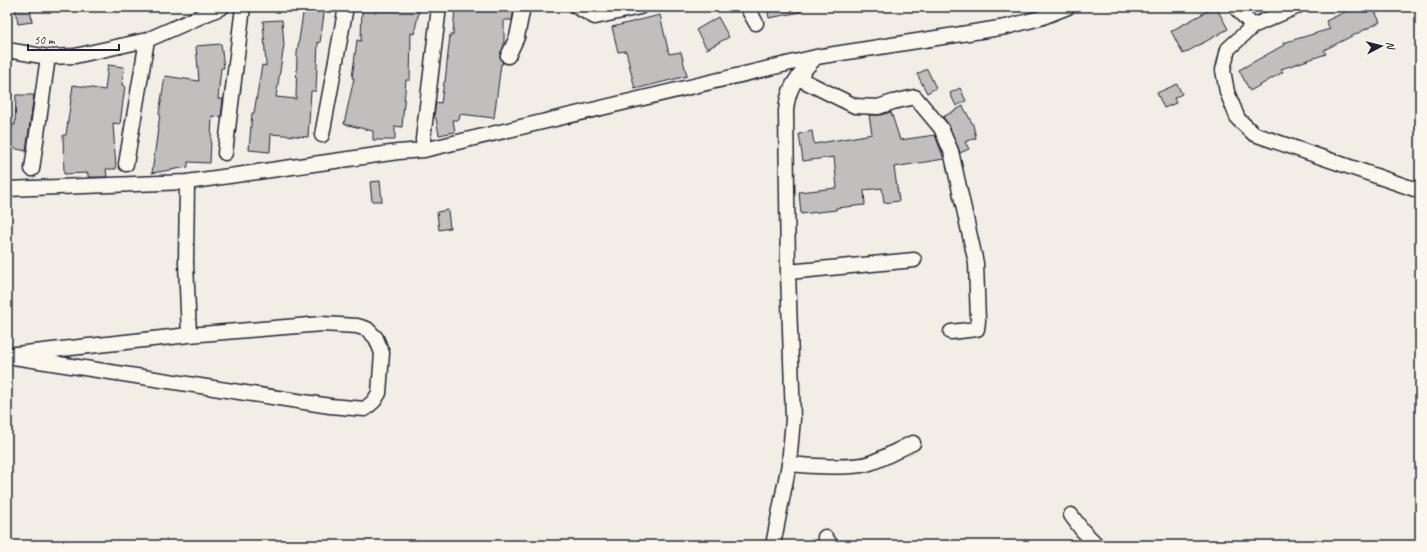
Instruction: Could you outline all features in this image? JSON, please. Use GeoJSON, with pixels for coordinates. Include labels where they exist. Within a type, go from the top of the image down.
{"type":"FeatureCollection","features":[{"type":"Feature","properties":{"kind":"street"},"geometry":{"type":"LineString","coordinates":[[7,50],[48,57],[76,56],[147,40],[222,7]]}},
{"type":"Feature","properties":{"kind":"street"},"geometry":{"type":"LineString","coordinates":[[225,153],[243,7]]}},
{"type":"Feature","properties":{"kind":"street"},"geometry":{"type":"LineString","coordinates":[[322,135],[346,7]]}},
{"type":"Feature","properties":{"kind":"street"},"geometry":{"type":"LineString","coordinates":[[424,150],[423,139],[439,7]]}},
{"type":"Feature","properties":{"kind":"street"},"geometry":{"type":"LineString","coordinates":[[508,56],[517,37],[523,7]]}},
{"type":"Feature","properties":{"kind":"street"},"geometry":{"type":"LineString","coordinates":[[577,7],[595,17],[640,7]]}},
{"type":"Feature","properties":{"kind":"street"},"geometry":{"type":"LineString","coordinates":[[747,7],[756,23]]}},
{"type":"Feature","properties":{"kind":"street"},"geometry":{"type":"LineString","coordinates":[[7,189],[186,182],[398,152],[424,150],[816,57],[1006,27],[1040,18],[1068,7]]}},
{"type":"Feature","properties":{"kind":"street"},"geometry":{"type":"LineString","coordinates":[[1235,7],[1253,26]]}},
{"type":"Feature","properties":{"kind":"street"},"geometry":{"type":"LineString","coordinates":[[1296,7],[1253,26],[1228,49],[1223,70],[1227,92],[1238,119],[1254,134],[1420,191]]}},
{"type":"Feature","properties":{"kind":"street"},"geometry":{"type":"LineString","coordinates":[[126,164],[147,40]]}},
{"type":"Feature","properties":{"kind":"street"},"geometry":{"type":"LineString","coordinates":[[32,169],[48,57]]}},
{"type":"Feature","properties":{"kind":"street"},"geometry":{"type":"LineString","coordinates":[[773,545],[789,464],[793,419],[788,272],[787,98],[791,87],[816,57]]}},
{"type":"Feature","properties":{"kind":"street"},"geometry":{"type":"LineString","coordinates":[[798,78],[855,106],[878,107],[915,97],[941,128],[951,151],[976,263],[977,329],[951,332]]}},
{"type":"Feature","properties":{"kind":"street"},"geometry":{"type":"LineString","coordinates":[[186,182],[186,263],[189,335]]}},
{"type":"Feature","properties":{"kind":"street"},"geometry":{"type":"LineString","coordinates":[[788,272],[914,260]]}},
{"type":"Feature","properties":{"kind":"street"},"geometry":{"type":"LineString","coordinates":[[322,324],[357,326],[367,329],[376,338],[382,353],[379,393],[374,401],[365,409],[330,406],[7,355],[189,335],[322,324]]}},
{"type":"Feature","properties":{"kind":"street"},"geometry":{"type":"LineString","coordinates":[[789,464],[804,466],[857,466],[869,464],[913,442]]}},
{"type":"Feature","properties":{"kind":"street"},"geometry":{"type":"LineString","coordinates":[[1071,515],[1082,530],[1097,545]]}},
{"type":"Feature","properties":{"kind":"building"},"geometry":{"type":"Polygon","coordinates":[[[15,7],[30,7],[32,22],[18,24],[15,7]]]}},
{"type":"Feature","properties":{"kind":"building"},"geometry":{"type":"Polygon","coordinates":[[[304,7],[325,7],[320,43],[318,42],[316,91],[311,91],[308,137],[271,134],[270,152],[249,150],[252,113],[254,113],[262,65],[266,66],[263,21],[282,20],[284,45],[276,97],[296,99],[297,53],[304,7]]]}},
{"type":"Feature","properties":{"kind":"building"},"geometry":{"type":"Polygon","coordinates":[[[362,7],[420,7],[414,34],[411,33],[410,80],[406,80],[402,127],[395,126],[395,140],[373,140],[373,131],[344,124],[354,78],[352,78],[357,40],[361,41],[362,7]]]}},
{"type":"Feature","properties":{"kind":"building"},"geometry":{"type":"Polygon","coordinates":[[[455,7],[511,7],[511,10],[514,10],[512,20],[504,20],[504,46],[500,56],[503,64],[501,64],[494,118],[460,114],[459,120],[453,120],[455,132],[439,135],[436,118],[434,117],[436,102],[441,103],[445,82],[450,35],[453,35],[455,7]]]}},
{"type":"Feature","properties":{"kind":"building"},"geometry":{"type":"Polygon","coordinates":[[[767,7],[801,7],[801,12],[769,18],[767,7]]]}},
{"type":"Feature","properties":{"kind":"building"},"geometry":{"type":"Polygon","coordinates":[[[1215,7],[1228,29],[1183,54],[1171,31],[1215,7]]]}},
{"type":"Feature","properties":{"kind":"building"},"geometry":{"type":"Polygon","coordinates":[[[1355,7],[1373,7],[1380,22],[1324,50],[1326,54],[1281,69],[1283,72],[1250,91],[1239,70],[1284,45],[1283,43],[1330,29],[1326,21],[1355,7]]]}},
{"type":"Feature","properties":{"kind":"building"},"geometry":{"type":"Polygon","coordinates":[[[660,15],[669,54],[681,52],[687,76],[635,89],[626,51],[618,52],[612,27],[660,15]]]}},
{"type":"Feature","properties":{"kind":"building"},"geometry":{"type":"Polygon","coordinates":[[[718,17],[729,37],[707,49],[696,30],[718,17]]]}},
{"type":"Feature","properties":{"kind":"building"},"geometry":{"type":"Polygon","coordinates":[[[221,44],[224,68],[221,68],[218,99],[223,99],[221,117],[212,116],[210,163],[188,162],[188,167],[152,173],[165,76],[199,81],[196,46],[221,44]]]}},
{"type":"Feature","properties":{"kind":"building"},"geometry":{"type":"Polygon","coordinates":[[[108,65],[124,67],[122,85],[125,86],[120,124],[113,123],[116,169],[106,169],[107,177],[88,177],[88,173],[64,174],[63,135],[66,135],[73,85],[105,90],[108,65]]]}},
{"type":"Feature","properties":{"kind":"building"},"geometry":{"type":"Polygon","coordinates":[[[927,69],[936,88],[927,93],[917,74],[927,69]]]}},
{"type":"Feature","properties":{"kind":"building"},"geometry":{"type":"Polygon","coordinates":[[[1177,84],[1182,94],[1174,98],[1176,103],[1164,108],[1157,93],[1177,84]]]}},
{"type":"Feature","properties":{"kind":"building"},"geometry":{"type":"Polygon","coordinates":[[[960,88],[966,101],[956,106],[950,93],[960,88]]]}},
{"type":"Feature","properties":{"kind":"building"},"geometry":{"type":"Polygon","coordinates":[[[16,95],[34,95],[26,151],[8,147],[13,124],[15,125],[16,95]]]}},
{"type":"Feature","properties":{"kind":"building"},"geometry":{"type":"Polygon","coordinates":[[[963,106],[973,125],[976,138],[965,142],[969,149],[960,153],[949,125],[943,117],[963,106]]]}},
{"type":"Feature","properties":{"kind":"building"},"geometry":{"type":"Polygon","coordinates":[[[891,112],[900,140],[935,135],[944,159],[894,167],[899,201],[884,203],[882,188],[864,190],[865,205],[801,214],[799,192],[837,188],[834,157],[803,161],[799,134],[812,131],[814,144],[872,134],[869,115],[880,115],[891,112]]]}},
{"type":"Feature","properties":{"kind":"building"},"geometry":{"type":"Polygon","coordinates":[[[380,181],[382,201],[372,201],[370,182],[380,181]]]}},
{"type":"Feature","properties":{"kind":"building"},"geometry":{"type":"Polygon","coordinates":[[[448,210],[450,228],[439,230],[437,212],[448,210]]]}}]}
